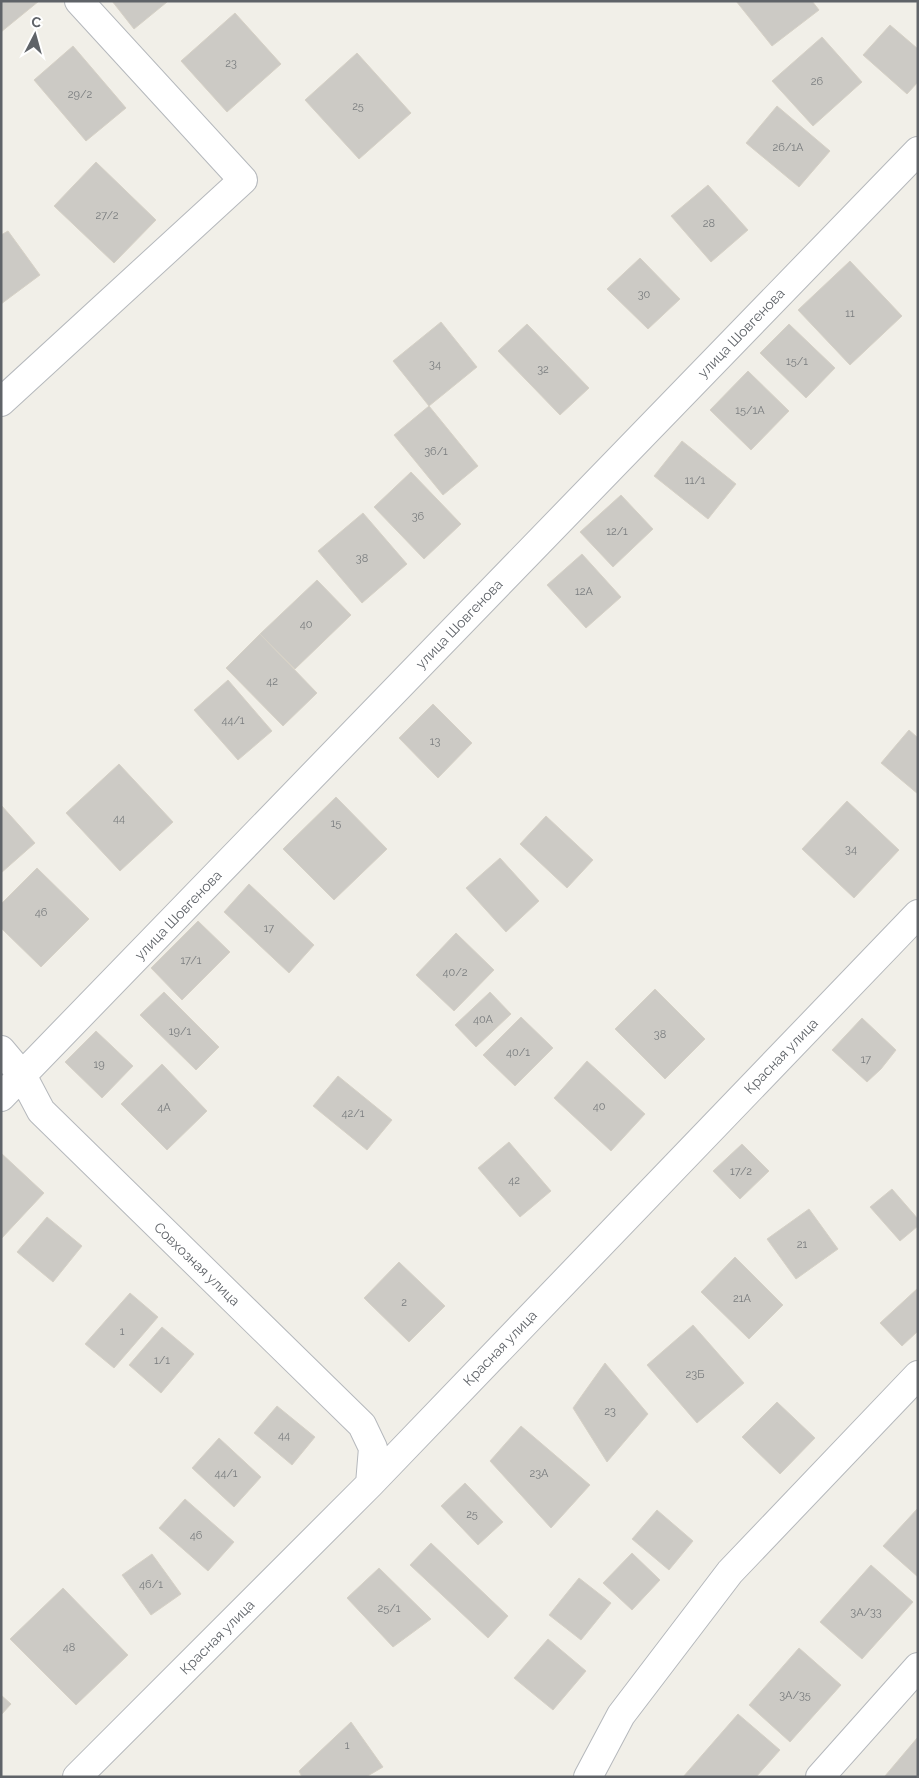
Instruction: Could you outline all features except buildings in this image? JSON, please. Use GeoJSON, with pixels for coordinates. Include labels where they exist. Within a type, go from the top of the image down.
{"type":"FeatureCollection","features":[{"type":"Feature","properties":{"kind":"street"},"geometry":{"type":"LineString","coordinates":[[1,402],[243,180],[80,1]]}},
{"type":"Feature","properties":{"kind":"street","name":"улица Шовгенова"},"geometry":{"type":"LineString","coordinates":[[1,1097],[918,151]]}},
{"type":"Feature","properties":{"kind":"street","name":"Красная улица"},"geometry":{"type":"LineString","coordinates":[[77,1777],[370,1484],[918,914]]}},
{"type":"Feature","properties":{"kind":"street","name":"Совхозная улица"},"geometry":{"type":"LineString","coordinates":[[1,1050],[22,1075],[41,1111],[362,1425],[373,1448],[370,1484]]}},
{"type":"Feature","properties":{"kind":"street"},"geometry":{"type":"LineString","coordinates":[[588,1777],[621,1715],[730,1572],[918,1375]]}},
{"type":"Feature","properties":{"kind":"street"},"geometry":{"type":"LineString","coordinates":[[820,1777],[918,1667]]}}]}
